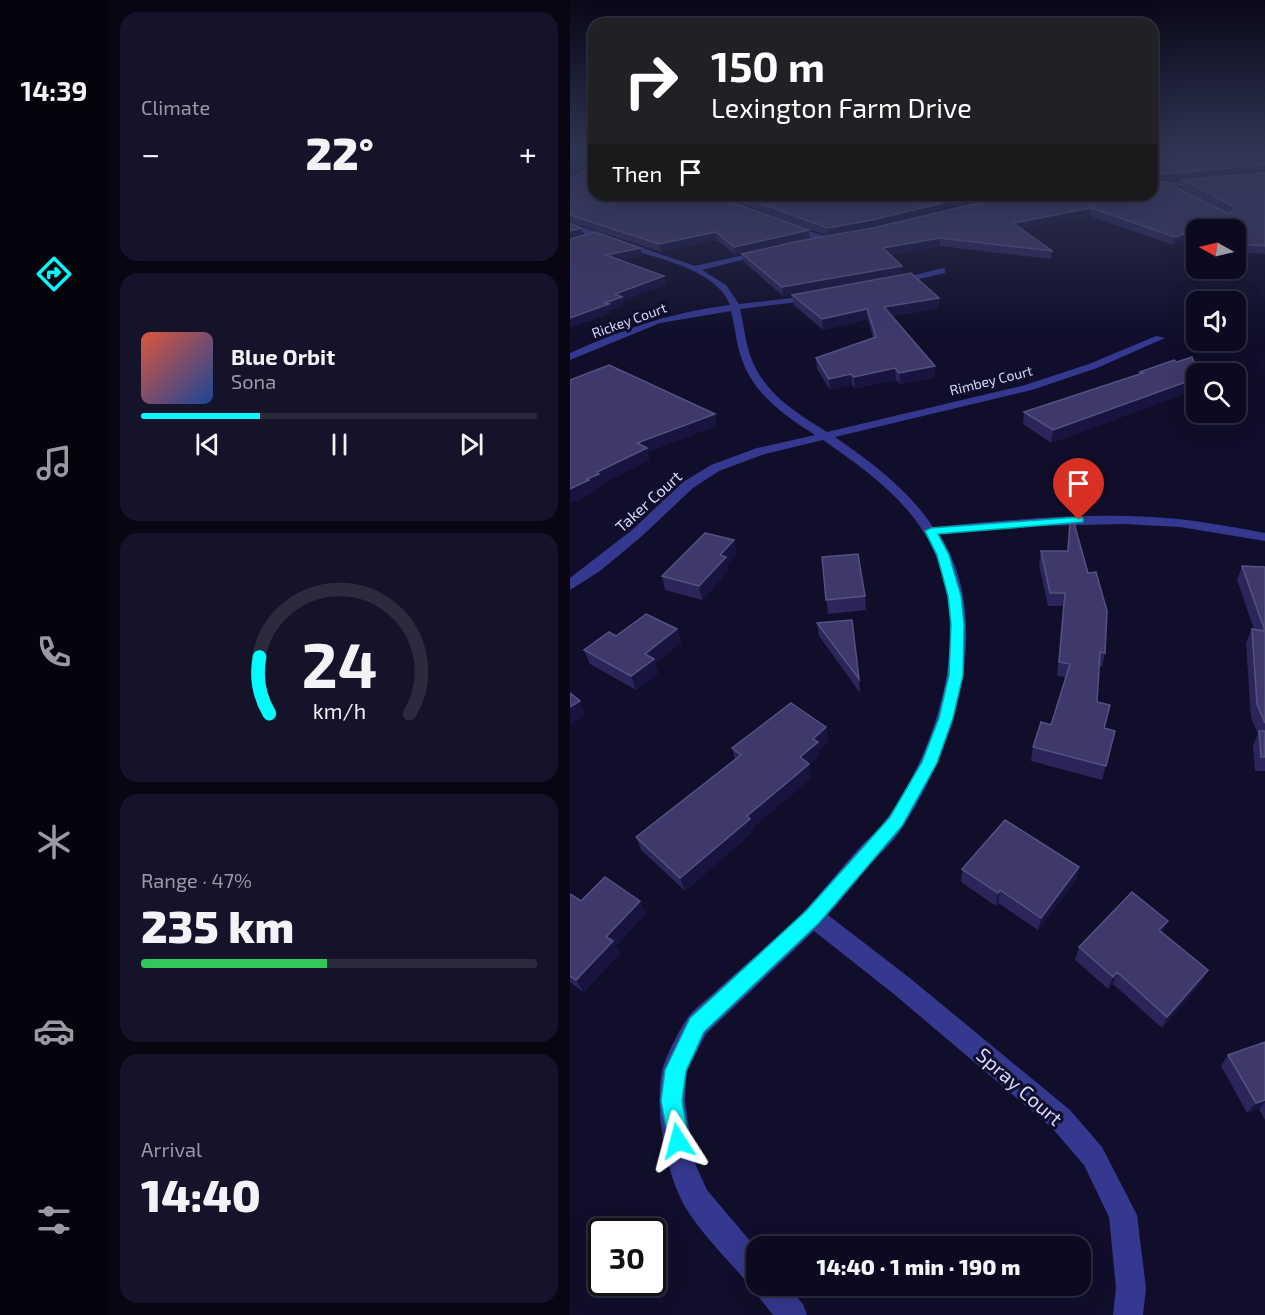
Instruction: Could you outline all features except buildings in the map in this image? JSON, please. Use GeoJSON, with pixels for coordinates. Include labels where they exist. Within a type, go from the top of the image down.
{"type":"FeatureCollection","features":[{"type":"Feature","properties":{"kind":"street"},"geometry":{"type":"LineString","coordinates":[[570,225],[694,269],[726,291],[735,308],[747,363],[757,383],[782,408],[882,477],[917,511],[931,531],[943,555],[955,596],[958,624],[956,675],[946,718],[929,763],[896,822],[813,917],[697,1025],[675,1070],[672,1101],[681,1161],[697,1200],[746,1259]]}},
{"type":"Feature","properties":{"kind":"street"},"geometry":{"type":"LineString","coordinates":[[781,225],[828,240]]}},
{"type":"Feature","properties":{"kind":"street"},"geometry":{"type":"LineString","coordinates":[[579,241],[597,236]]}},
{"type":"Feature","properties":{"kind":"street"},"geometry":{"type":"LineString","coordinates":[[808,243],[839,239]]}},
{"type":"Feature","properties":{"kind":"street"},"geometry":{"type":"LineString","coordinates":[[694,269],[776,249]]}},
{"type":"Feature","properties":{"kind":"street"},"geometry":{"type":"LineString","coordinates":[[878,285],[942,271]]}},
{"type":"Feature","properties":{"kind":"street","name":"Rickey Court"},"geometry":{"type":"LineString","coordinates":[[570,357],[624,333],[661,320],[827,295]]}},
{"type":"Feature","properties":{"kind":"street","name":"Rimbey Court"},"geometry":{"type":"LineString","coordinates":[[824,436],[1028,388],[1093,366],[1160,338]]}},
{"type":"Feature","properties":{"kind":"street","name":"Taker Court"},"geometry":{"type":"LineString","coordinates":[[570,585],[595,568],[637,533],[688,485],[716,468],[761,451],[824,436]]}},
{"type":"Feature","properties":{"kind":"street"},"geometry":{"type":"LineString","coordinates":[[931,531],[1068,520],[1142,521],[1215,528],[1265,537]]}},
{"type":"Feature","properties":{"kind":"street","name":"Spray Court"},"geometry":{"type":"LineString","coordinates":[[813,917],[903,987],[1061,1119],[1093,1156],[1123,1215],[1131,1288],[1128,1315]]}},
{"type":"Feature","properties":{"kind":"street"},"geometry":{"type":"LineString","coordinates":[[776,1296],[792,1315]]}},
{"type":"Feature","properties":{"kind":"route"},"geometry":{"type":"LineString","coordinates":[[678,1141],[672,1101],[675,1070],[697,1025],[813,917],[896,822],[929,763],[946,718],[956,675],[958,624],[955,596],[943,555],[931,531],[1011,523],[1079,520]]}}]}
